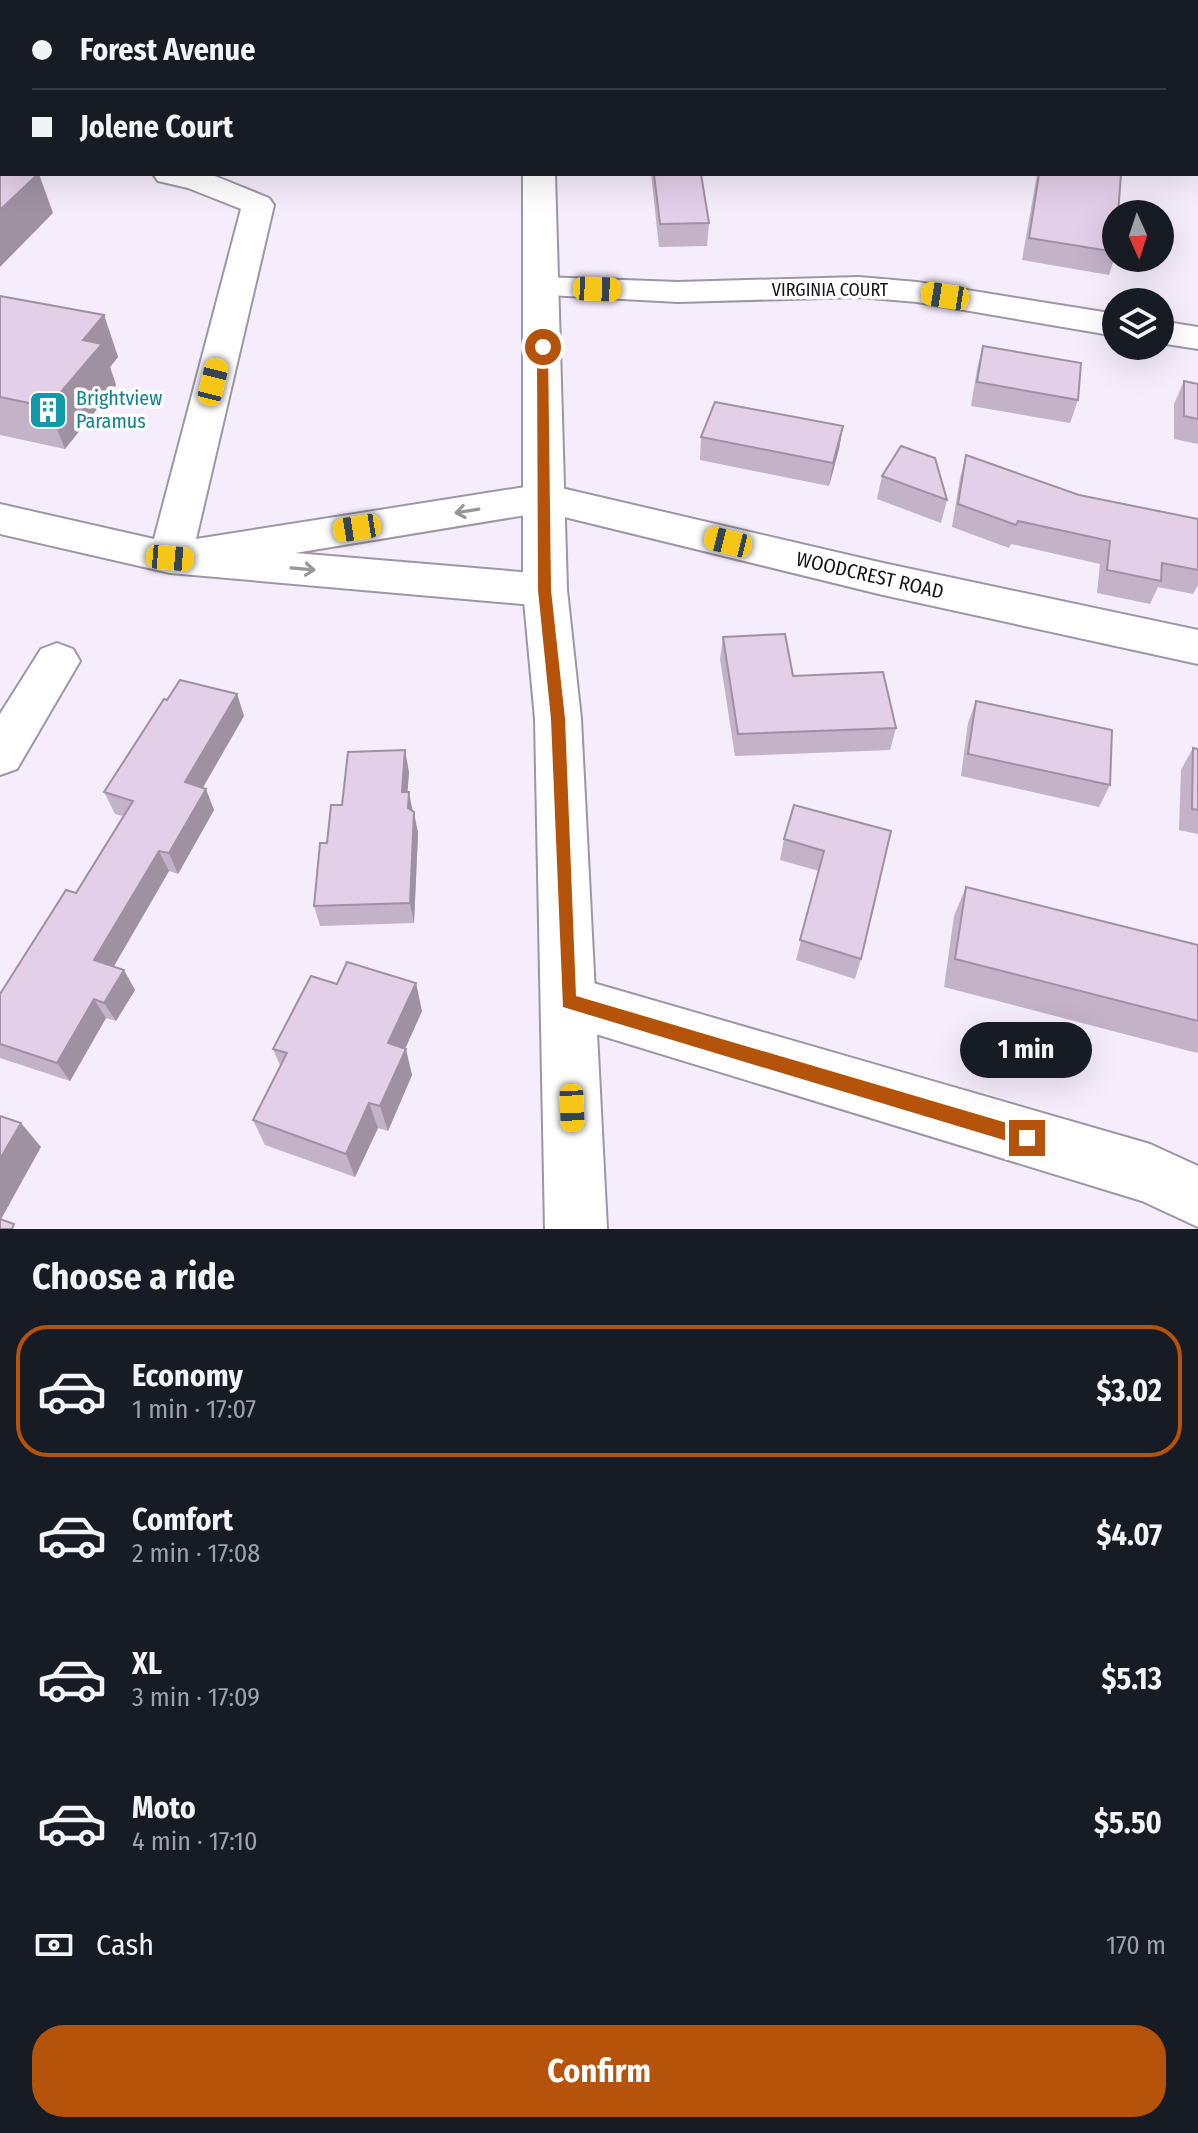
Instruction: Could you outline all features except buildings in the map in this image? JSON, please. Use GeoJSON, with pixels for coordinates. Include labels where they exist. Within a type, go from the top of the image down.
{"type":"FeatureCollection","features":[{"type":"Feature","properties":{"kind":"street"},"geometry":{"type":"LineString","coordinates":[[170,558],[258,205],[197,180],[178,176]]}},
{"type":"Feature","properties":{"kind":"street"},"geometry":{"type":"LineString","coordinates":[[539,176],[545,590],[558,719],[576,1229]]}},
{"type":"Feature","properties":{"kind":"street","name":"VIRGINIA COURT"},"geometry":{"type":"LineString","coordinates":[[542,287],[678,292],[859,287],[917,292],[1102,323]]}},
{"type":"Feature","properties":{"kind":"street"},"geometry":{"type":"LineString","coordinates":[[1174,334],[1198,338]]}},
{"type":"Feature","properties":{"kind":"street"},"geometry":{"type":"LineString","coordinates":[[170,558],[544,498]]}},
{"type":"Feature","properties":{"kind":"street","name":"WOODCREST ROAD"},"geometry":{"type":"LineString","coordinates":[[544,498],[883,579],[1198,647]]}},
{"type":"Feature","properties":{"kind":"street"},"geometry":{"type":"LineString","coordinates":[[0,519],[170,558],[545,590]]}},
{"type":"Feature","properties":{"kind":"street"},"geometry":{"type":"LineString","coordinates":[[0,755],[57,661]]}},
{"type":"Feature","properties":{"kind":"street"},"geometry":{"type":"LineString","coordinates":[[569,1002],[1150,1174],[1198,1197]]}},
{"type":"Feature","properties":{"kind":"place","name":"Brightview Paramus"},"geometry":{"type":"Point","coordinates":[48,410]}},
{"type":"Feature","properties":{"kind":"route"},"geometry":{"type":"LineString","coordinates":[[543,347],[545,590],[558,719],[569,1002],[1027,1138]]}}]}
